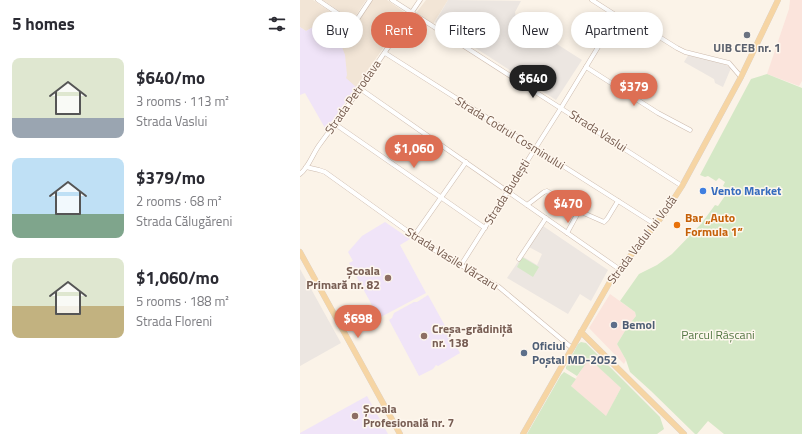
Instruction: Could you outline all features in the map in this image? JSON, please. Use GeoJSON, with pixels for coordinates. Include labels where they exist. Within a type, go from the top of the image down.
{"type":"FeatureCollection","features":[{"type":"Feature","properties":{"kind":"main road","name":"Strada Vadul lui Vodă"},"geometry":{"type":"LineString","coordinates":[[524,434],[611,280],[656,225],[682,186],[741,77],[778,0]]}},
{"type":"Feature","properties":{"kind":"main road"},"geometry":{"type":"LineString","coordinates":[[300,252],[400,434]]}},
{"type":"Feature","properties":{"kind":"main road"},"geometry":{"type":"LineString","coordinates":[[581,332],[684,434]]}},
{"type":"Feature","properties":{"kind":"street"},"geometry":{"type":"LineString","coordinates":[[318,0],[349,22],[353,22],[356,21],[370,0]]}},
{"type":"Feature","properties":{"kind":"street","name":"Strada Vaslui"},"geometry":{"type":"LineString","coordinates":[[392,0],[410,12]]}},
{"type":"Feature","properties":{"kind":"street","name":"Strada Petrodava"},"geometry":{"type":"LineString","coordinates":[[413,12],[420,0]]}},
{"type":"Feature","properties":{"kind":"street"},"geometry":{"type":"LineString","coordinates":[[592,0],[611,12]]}},
{"type":"Feature","properties":{"kind":"street","name":"Strada Vaslui"},"geometry":{"type":"LineString","coordinates":[[427,23],[682,186]]}},
{"type":"Feature","properties":{"kind":"street"},"geometry":{"type":"LineString","coordinates":[[663,40],[685,52],[724,61],[732,66],[741,77]]}},
{"type":"Feature","properties":{"kind":"street","name":"Strada Petrodava"},"geometry":{"type":"LineString","coordinates":[[300,174],[317,147],[335,124],[388,48]]}},
{"type":"Feature","properties":{"kind":"street","name":"Strada Budești"},"geometry":{"type":"LineString","coordinates":[[461,265],[598,48]]}},
{"type":"Feature","properties":{"kind":"street","name":"Strada Codrul Cosminului"},"geometry":{"type":"LineString","coordinates":[[384,53],[656,225]]}},
{"type":"Feature","properties":{"kind":"street"},"geometry":{"type":"LineString","coordinates":[[586,67],[658,113],[690,130]]}},
{"type":"Feature","properties":{"kind":"street"},"geometry":{"type":"LineString","coordinates":[[359,88],[567,232],[619,270]]}},
{"type":"Feature","properties":{"kind":"street"},"geometry":{"type":"LineString","coordinates":[[335,124],[484,228]]}},
{"type":"Feature","properties":{"kind":"street"},"geometry":{"type":"LineString","coordinates":[[414,236],[466,162]]}},
{"type":"Feature","properties":{"kind":"street","name":"Strada Vasile Vărzaru"},"geometry":{"type":"LineString","coordinates":[[306,166],[325,172],[436,252],[502,289],[572,348]]}},
{"type":"Feature","properties":{"kind":"street"},"geometry":{"type":"LineString","coordinates":[[527,205],[547,191],[579,211],[604,222],[618,201]]}},
{"type":"Feature","properties":{"kind":"street"},"geometry":{"type":"LineString","coordinates":[[567,232],[579,211]]}},
{"type":"Feature","properties":{"kind":"street"},"geometry":{"type":"LineString","coordinates":[[519,259],[546,218]]}},
{"type":"Feature","properties":{"kind":"shaded area"},"geometry":{"type":"Polygon","coordinates":[[[300,0],[313,0],[331,12],[312,12],[312,28],[306,31],[300,27],[300,0]]]}},
{"type":"Feature","properties":{"kind":"shaded area"},"geometry":{"type":"Polygon","coordinates":[[[323,0],[366,0],[358,12],[340,12],[323,0]]]}},
{"type":"Feature","properties":{"kind":"shaded area"},"geometry":{"type":"Polygon","coordinates":[[[371,0],[387,0],[404,12],[371,12],[371,48],[383,48],[356,87],[345,78],[342,48],[363,48],[363,12],[371,0]]]}},
{"type":"Feature","properties":{"kind":"shaded area"},"geometry":{"type":"Polygon","coordinates":[[[426,0],[448,0],[440,12],[435,12],[435,21],[433,24],[427,20],[427,12],[417,12],[426,0]]]}},
{"type":"Feature","properties":{"kind":"shaded area"},"geometry":{"type":"Polygon","coordinates":[[[448,0],[521,1],[515,12],[508,12],[508,48],[563,48],[582,60],[556,100],[475,48],[500,48],[500,12],[441,12],[448,0]]]}},
{"type":"Feature","properties":{"kind":"shaded area"},"geometry":{"type":"Polygon","coordinates":[[[790,0],[802,0],[802,81],[799,86],[767,74],[789,9],[790,0]]]}},
{"type":"Feature","properties":{"kind":"shaded area"},"geometry":{"type":"Polygon","coordinates":[[[300,27],[306,31],[312,28],[312,48],[342,48],[345,55],[346,78],[356,87],[328,127],[327,126],[325,128],[305,93],[300,95],[300,27]]]}},
{"type":"Feature","properties":{"kind":"shaded area"},"geometry":{"type":"Polygon","coordinates":[[[689,54],[726,65],[731,68],[723,87],[715,83],[714,79],[684,62],[689,54]]]}},
{"type":"Feature","properties":{"kind":"shaded area","name":"Școala Primară nr. 82"},"geometry":{"type":"Polygon","coordinates":[[[385,222],[410,239],[400,245],[426,293],[379,318],[349,263],[353,261],[348,252],[362,236],[385,222]]]}},
{"type":"Feature","properties":{"kind":"shaded area"},"geometry":{"type":"Polygon","coordinates":[[[543,226],[608,270],[591,301],[580,294],[568,314],[507,278],[522,256],[537,265],[542,254],[529,247],[543,226]]]}},
{"type":"Feature","properties":{"kind":"shaded area"},"geometry":{"type":"Polygon","coordinates":[[[300,269],[341,343],[300,366],[300,269]]]}},
{"type":"Feature","properties":{"kind":"shaded area"},"geometry":{"type":"Polygon","coordinates":[[[610,294],[635,312],[636,316],[617,344],[626,360],[624,364],[589,328],[610,294]]]}},
{"type":"Feature","properties":{"kind":"shaded area","name":"Creșa-grădiniță nr. 138"},"geometry":{"type":"Polygon","coordinates":[[[428,295],[460,353],[438,366],[436,365],[433,369],[419,376],[389,320],[392,318],[394,313],[428,295]]]}},
{"type":"Feature","properties":{"kind":"shaded area"},"geometry":{"type":"Polygon","coordinates":[[[589,358],[621,388],[606,417],[571,386],[589,358]]]}},
{"type":"Feature","properties":{"kind":"shaded area","name":"Școala Profesională nr. 7"},"geometry":{"type":"Polygon","coordinates":[[[367,396],[388,434],[300,434],[300,433],[367,396]]]}},
{"type":"Feature","properties":{"kind":"green space","name":"Parcul Râșcani"},"geometry":{"type":"Polygon","coordinates":[[[767,74],[802,88],[802,434],[724,434],[708,421],[697,434],[695,434],[630,372],[626,360],[617,344],[636,316],[635,312],[620,301],[639,274],[657,265],[672,254],[701,224],[715,205],[718,206],[729,190],[723,186],[725,182],[719,178],[716,181],[708,176],[705,177],[700,175],[751,79],[767,74]]]}},
{"type":"Feature","properties":{"kind":"green space"},"geometry":{"type":"Polygon","coordinates":[[[522,257],[539,267],[533,277],[517,267],[522,257]]]}},
{"type":"Feature","properties":{"kind":"green space"},"geometry":{"type":"Polygon","coordinates":[[[581,342],[586,343],[598,355],[592,361],[589,359],[577,376],[566,369],[566,367],[578,344],[581,342]]]}},
{"type":"Feature","properties":{"kind":"green space"},"geometry":{"type":"Polygon","coordinates":[[[601,358],[660,417],[664,429],[657,434],[527,434],[564,372],[576,379],[571,386],[606,416],[621,388],[595,364],[601,358]]]}},
{"type":"Feature","properties":{"kind":"place","name":"UIB CEB nr. 1"},"geometry":{"type":"Point","coordinates":[747,35]}},
{"type":"Feature","properties":{"kind":"place","name":"Vento Market"},"geometry":{"type":"Point","coordinates":[703,191]}},
{"type":"Feature","properties":{"kind":"place","name":"Bar „Auto Formula 1”"},"geometry":{"type":"Point","coordinates":[677,225]}},
{"type":"Feature","properties":{"kind":"place","name":"Școala Primară nr. 82"},"geometry":{"type":"Point","coordinates":[388,278]}},
{"type":"Feature","properties":{"kind":"place","name":"Bemol"},"geometry":{"type":"Point","coordinates":[614,325]}},
{"type":"Feature","properties":{"kind":"place","name":"Creșa-grădiniță nr. 138"},"geometry":{"type":"Point","coordinates":[424,336]}},
{"type":"Feature","properties":{"kind":"place","name":"Oficiul Poștal MD-2052"},"geometry":{"type":"Point","coordinates":[524,353]}},
{"type":"Feature","properties":{"kind":"place","name":"Școala Profesională nr. 7"},"geometry":{"type":"Point","coordinates":[355,416]}}]}
